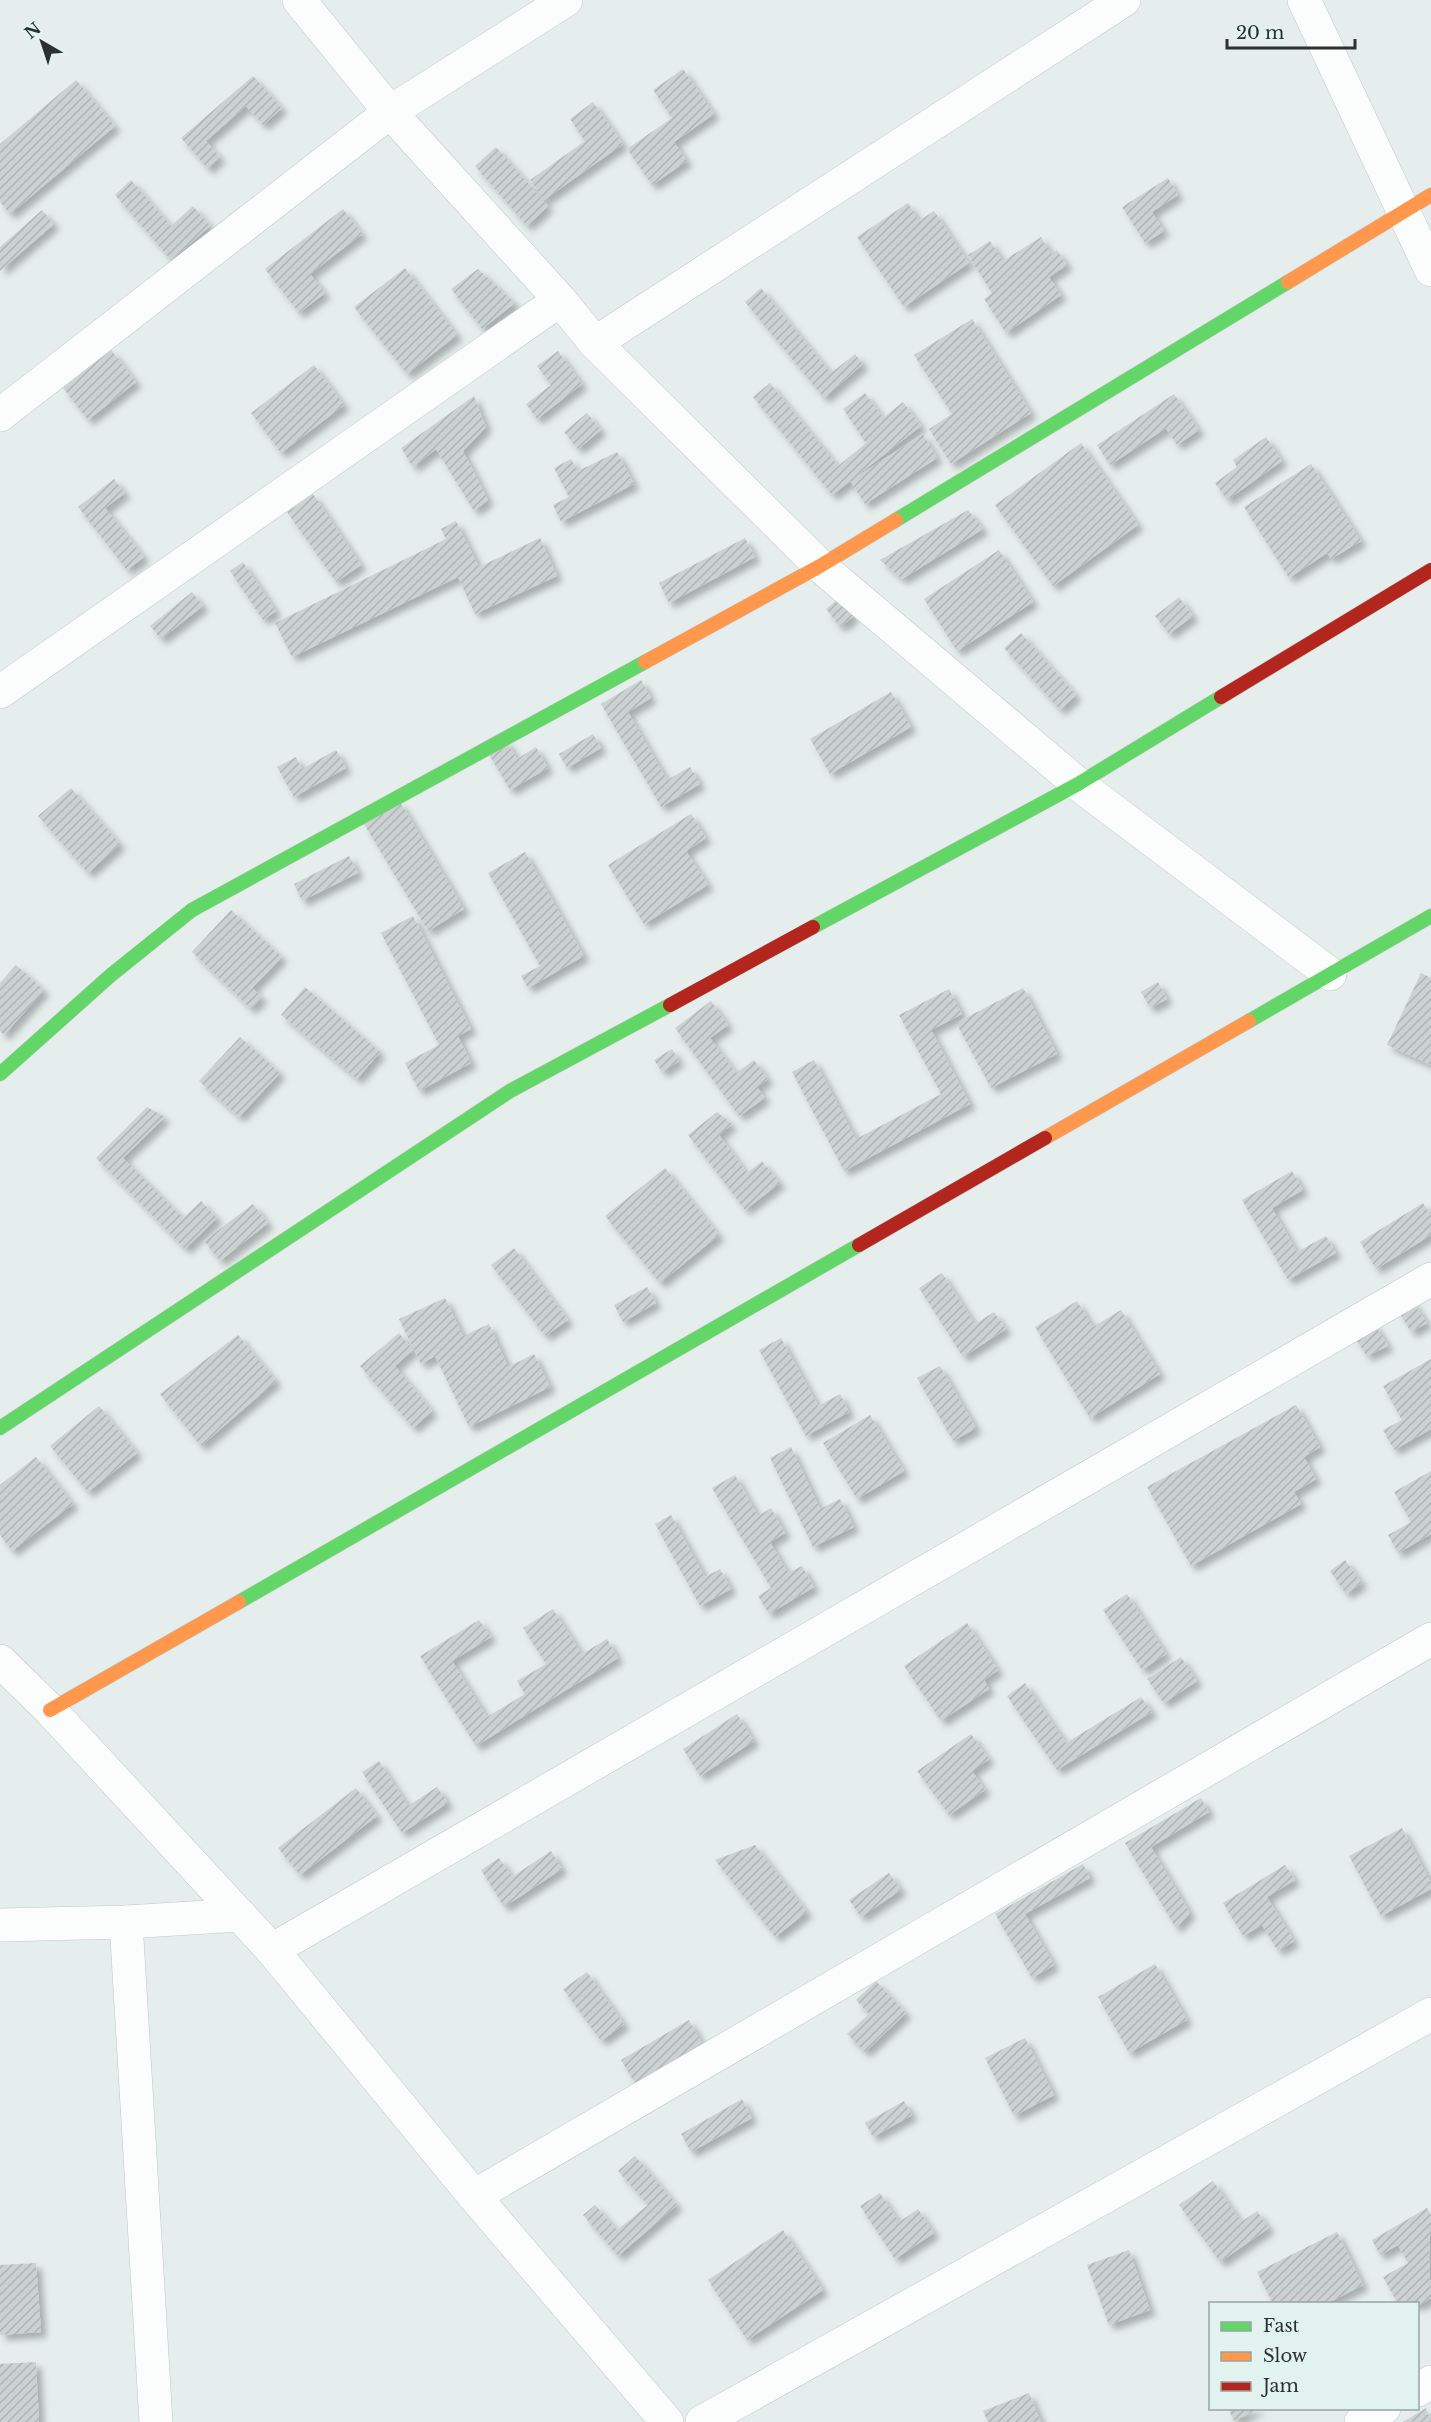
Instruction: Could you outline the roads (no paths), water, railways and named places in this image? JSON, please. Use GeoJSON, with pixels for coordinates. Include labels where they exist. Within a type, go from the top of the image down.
{"type":"FeatureCollection","features":[{"type":"Feature","properties":{"kind":"street"},"geometry":{"type":"LineString","coordinates":[[299,0],[390,112],[596,343],[820,566],[1077,784],[1330,974]]}},
{"type":"Feature","properties":{"kind":"street"},"geometry":{"type":"LineString","coordinates":[[0,415],[390,112],[566,0]]}},
{"type":"Feature","properties":{"kind":"street"},"geometry":{"type":"LineString","coordinates":[[596,343],[1124,0]]}},
{"type":"Feature","properties":{"kind":"street"},"geometry":{"type":"LineString","coordinates":[[1304,0],[1431,270]]}},
{"type":"Feature","properties":{"kind":"street"},"geometry":{"type":"LineString","coordinates":[[0,1074],[111,975],[192,910],[820,566],[1431,195]]}},
{"type":"Feature","properties":{"kind":"street"},"geometry":{"type":"LineString","coordinates":[[0,692],[560,300]]}},
{"type":"Feature","properties":{"kind":"street"},"geometry":{"type":"LineString","coordinates":[[0,1428],[510,1091],[1077,784],[1431,570]]}},
{"type":"Feature","properties":{"kind":"street"},"geometry":{"type":"LineString","coordinates":[[50,1710],[1431,916]]}},
{"type":"Feature","properties":{"kind":"street"},"geometry":{"type":"LineString","coordinates":[[272,1950],[1431,1279]]}},
{"type":"Feature","properties":{"kind":"street"},"geometry":{"type":"LineString","coordinates":[[474,2196],[1431,1639]]}},
{"type":"Feature","properties":{"kind":"street"},"geometry":{"type":"LineString","coordinates":[[0,1662],[50,1710],[272,1950],[474,2196],[668,2422]]}},
{"type":"Feature","properties":{"kind":"street"},"geometry":{"type":"LineString","coordinates":[[0,1925],[126,1922],[240,1915]]}},
{"type":"Feature","properties":{"kind":"street"},"geometry":{"type":"LineString","coordinates":[[126,1922],[156,2422]]}},
{"type":"Feature","properties":{"kind":"street"},"geometry":{"type":"LineString","coordinates":[[702,2422],[1431,2014]]}},
{"type":"Feature","properties":{"kind":"street"},"geometry":{"type":"LineString","coordinates":[[1361,2422],[1382,2410]]}}]}
